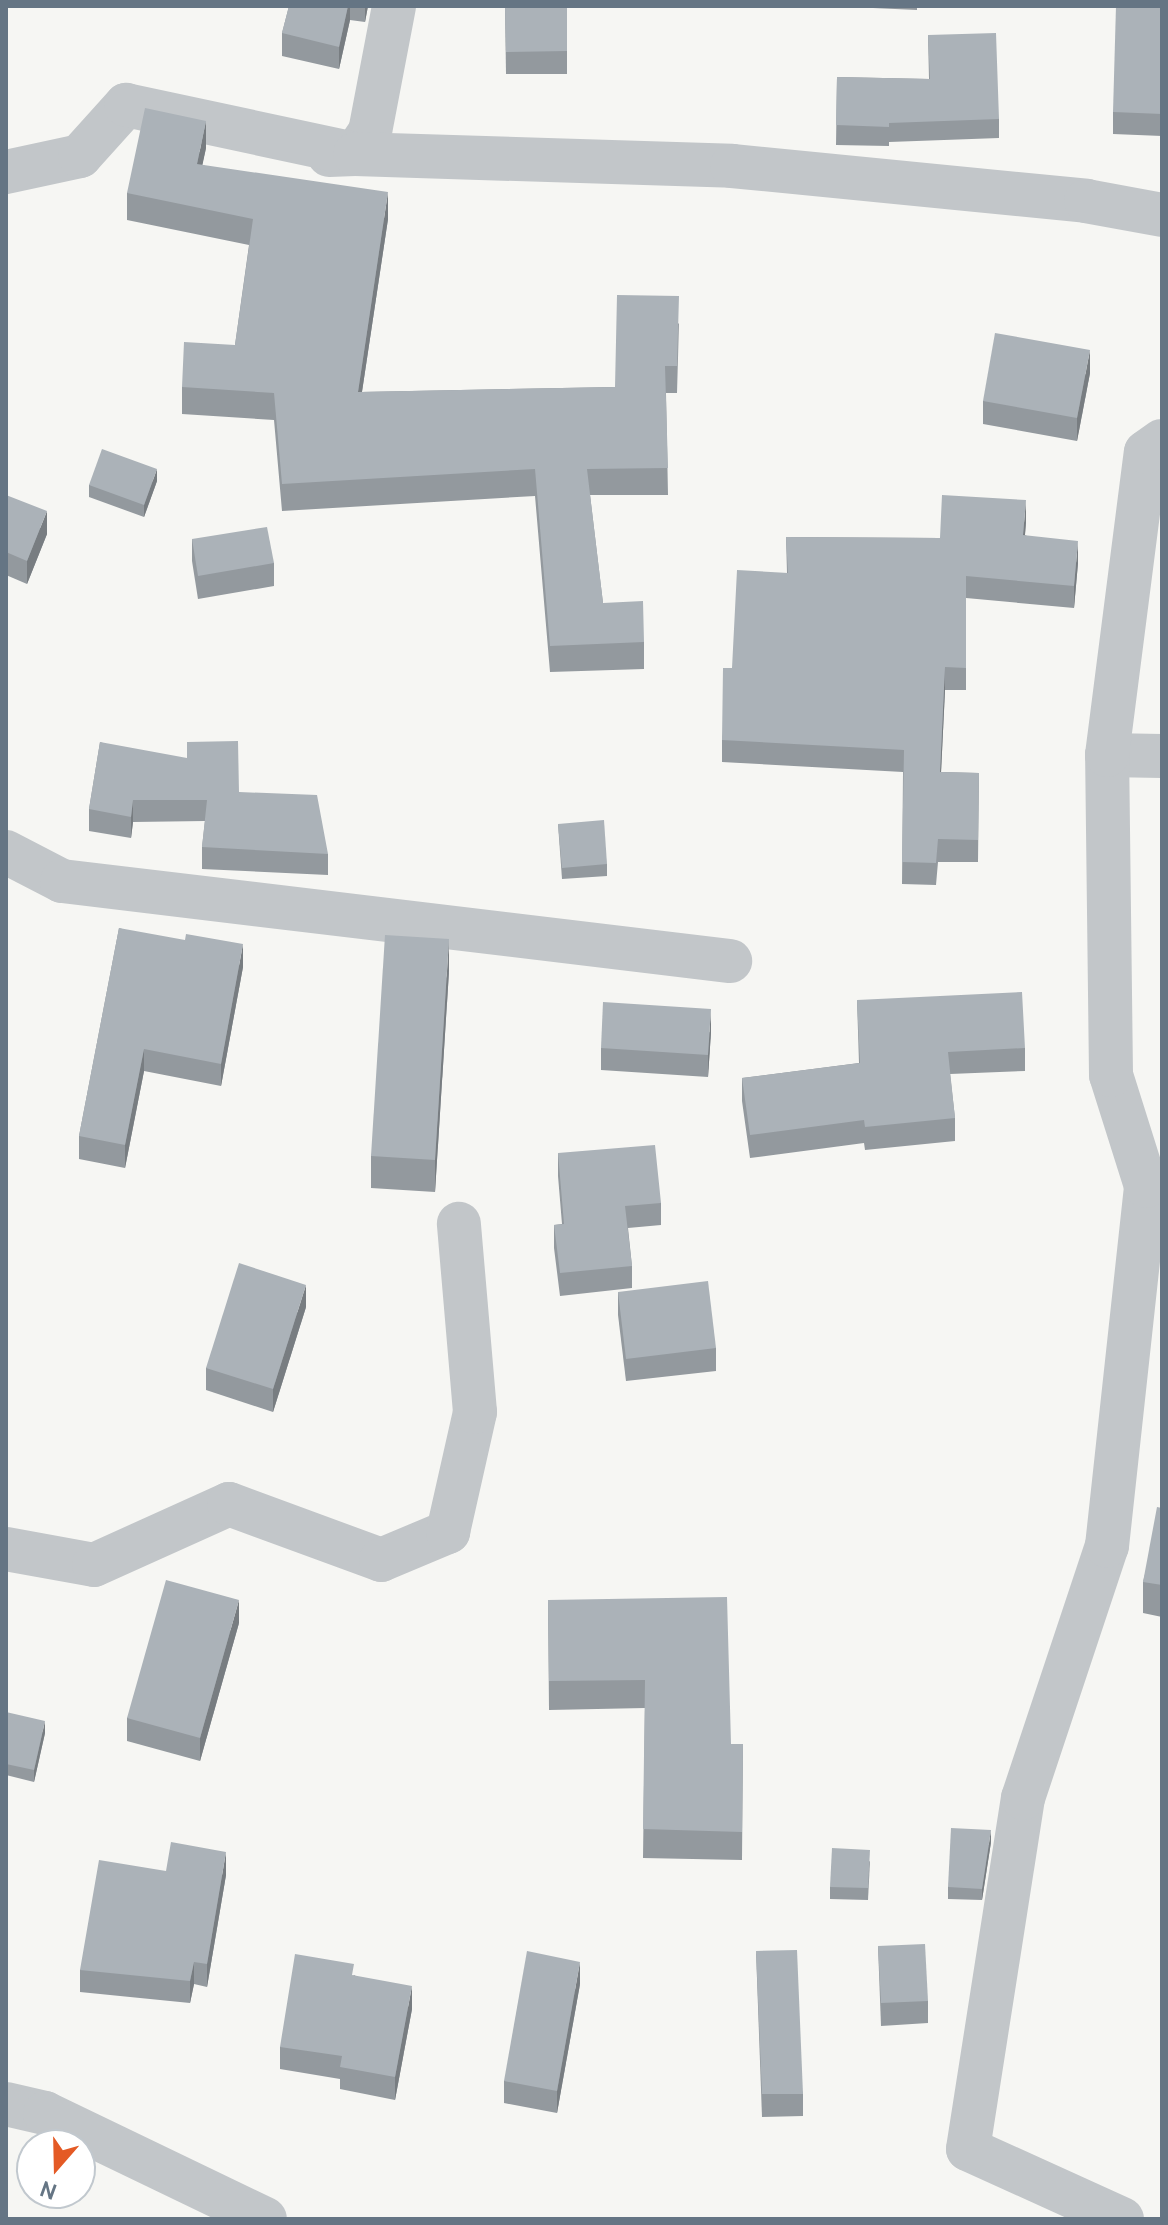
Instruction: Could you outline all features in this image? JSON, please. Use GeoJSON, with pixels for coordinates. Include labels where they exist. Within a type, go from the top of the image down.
{"type":"FeatureCollection","features":[{"type":"Feature","properties":{"kind":"street"},"geometry":{"type":"LineString","coordinates":[[355,154],[370,132],[394,6]]}},
{"type":"Feature","properties":{"kind":"street"},"geometry":{"type":"LineString","coordinates":[[6,172],[80,156],[126,105],[355,154]]}},
{"type":"Feature","properties":{"kind":"street"},"geometry":{"type":"LineString","coordinates":[[274,158],[355,154],[732,166],[1086,201],[1162,215]]}},
{"type":"Feature","properties":{"kind":"street"},"geometry":{"type":"LineString","coordinates":[[1122,2219],[968,2149],[1023,1798],[1107,1546],[1146,1186],[1111,1075],[1107,755],[1146,452],[1162,441]]}},
{"type":"Feature","properties":{"kind":"street"},"geometry":{"type":"LineString","coordinates":[[1107,755],[1162,756]]}},
{"type":"Feature","properties":{"kind":"street"},"geometry":{"type":"LineString","coordinates":[[6,852],[62,881],[730,961]]}},
{"type":"Feature","properties":{"kind":"street"},"geometry":{"type":"LineString","coordinates":[[6,1549],[94,1565],[229,1504],[381,1560],[448,1532],[475,1412],[459,1224]]}},
{"type":"Feature","properties":{"kind":"street"},"geometry":{"type":"LineString","coordinates":[[6,2104],[45,2113],[265,2219]]}},
{"type":"Feature","properties":{"kind":"building"},"geometry":{"type":"Polygon","coordinates":[[[289,6],[348,6],[339,47],[282,33],[289,6]]]}},
{"type":"Feature","properties":{"kind":"building"},"geometry":{"type":"Polygon","coordinates":[[[505,6],[567,6],[567,51],[506,52],[505,6]]]}},
{"type":"Feature","properties":{"kind":"building"},"geometry":{"type":"Polygon","coordinates":[[[1116,6],[1162,6],[1162,114],[1113,112],[1116,6]]]}},
{"type":"Feature","properties":{"kind":"building"},"geometry":{"type":"Polygon","coordinates":[[[996,33],[999,119],[889,123],[889,127],[836,125],[837,77],[930,79],[928,35],[996,33]]]}},
{"type":"Feature","properties":{"kind":"building"},"geometry":{"type":"Polygon","coordinates":[[[145,108],[206,121],[197,164],[388,192],[358,392],[615,387],[617,295],[679,296],[677,366],[665,366],[668,468],[587,469],[603,603],[643,601],[644,642],[550,646],[535,469],[282,484],[274,393],[182,387],[184,342],[235,345],[253,219],[127,193],[145,108]]]}},
{"type":"Feature","properties":{"kind":"building"},"geometry":{"type":"Polygon","coordinates":[[[995,333],[1090,350],[1077,418],[983,401],[995,333]]]}},
{"type":"Feature","properties":{"kind":"building"},"geometry":{"type":"Polygon","coordinates":[[[102,449],[157,469],[144,505],[89,485],[102,449]]]}},
{"type":"Feature","properties":{"kind":"building"},"geometry":{"type":"Polygon","coordinates":[[[6,495],[47,511],[27,561],[6,552],[6,495]]]}},
{"type":"Feature","properties":{"kind":"building"},"geometry":{"type":"Polygon","coordinates":[[[942,495],[1026,500],[1023,535],[1078,541],[1074,586],[966,576],[966,668],[945,667],[940,772],[979,773],[978,840],[938,839],[936,863],[902,862],[904,750],[722,740],[723,668],[732,668],[737,570],[788,573],[786,537],[940,538],[942,495]]]}},
{"type":"Feature","properties":{"kind":"building"},"geometry":{"type":"Polygon","coordinates":[[[267,527],[274,563],[198,576],[192,539],[267,527]]]}},
{"type":"Feature","properties":{"kind":"building"},"geometry":{"type":"Polygon","coordinates":[[[238,741],[239,792],[317,795],[328,854],[202,847],[207,800],[133,800],[131,817],[89,809],[100,742],[187,758],[187,742],[238,741]]]}},
{"type":"Feature","properties":{"kind":"building"},"geometry":{"type":"Polygon","coordinates":[[[604,820],[607,864],[562,868],[558,824],[604,820]]]}},
{"type":"Feature","properties":{"kind":"building"},"geometry":{"type":"Polygon","coordinates":[[[119,928],[185,940],[186,934],[243,944],[221,1064],[144,1049],[125,1145],[79,1136],[119,928]]]}},
{"type":"Feature","properties":{"kind":"building"},"geometry":{"type":"Polygon","coordinates":[[[385,935],[449,939],[435,1160],[371,1156],[385,935]]]}},
{"type":"Feature","properties":{"kind":"building"},"geometry":{"type":"Polygon","coordinates":[[[1022,992],[1025,1048],[948,1052],[955,1118],[865,1127],[864,1120],[750,1135],[742,1078],[860,1063],[857,1000],[1022,992]]]}},
{"type":"Feature","properties":{"kind":"building"},"geometry":{"type":"Polygon","coordinates":[[[603,1002],[711,1009],[708,1055],[601,1048],[603,1002]]]}},
{"type":"Feature","properties":{"kind":"building"},"geometry":{"type":"Polygon","coordinates":[[[655,1145],[661,1203],[625,1206],[632,1266],[560,1273],[554,1225],[564,1224],[558,1153],[655,1145]]]}},
{"type":"Feature","properties":{"kind":"building"},"geometry":{"type":"Polygon","coordinates":[[[239,1263],[306,1285],[273,1389],[206,1368],[239,1263]]]}},
{"type":"Feature","properties":{"kind":"building"},"geometry":{"type":"Polygon","coordinates":[[[708,1281],[716,1348],[626,1359],[618,1292],[708,1281]]]}},
{"type":"Feature","properties":{"kind":"building"},"geometry":{"type":"Polygon","coordinates":[[[1157,1507],[1162,1508],[1162,1585],[1143,1582],[1157,1507]]]}},
{"type":"Feature","properties":{"kind":"building"},"geometry":{"type":"Polygon","coordinates":[[[166,1580],[239,1600],[200,1738],[127,1718],[166,1580]]]}},
{"type":"Feature","properties":{"kind":"building"},"geometry":{"type":"Polygon","coordinates":[[[727,1597],[731,1744],[743,1744],[742,1832],[643,1829],[645,1680],[549,1681],[548,1600],[727,1597]]]}},
{"type":"Feature","properties":{"kind":"building"},"geometry":{"type":"Polygon","coordinates":[[[6,1712],[45,1721],[34,1770],[6,1764],[6,1712]]]}},
{"type":"Feature","properties":{"kind":"building"},"geometry":{"type":"Polygon","coordinates":[[[951,1828],[991,1830],[982,1889],[948,1887],[951,1828]]]}},
{"type":"Feature","properties":{"kind":"building"},"geometry":{"type":"Polygon","coordinates":[[[171,1842],[226,1852],[207,1964],[194,1962],[190,1981],[80,1970],[99,1860],[166,1871],[171,1842]]]}},
{"type":"Feature","properties":{"kind":"building"},"geometry":{"type":"Polygon","coordinates":[[[832,1848],[870,1850],[868,1888],[830,1887],[832,1848]]]}},
{"type":"Feature","properties":{"kind":"building"},"geometry":{"type":"Polygon","coordinates":[[[925,1944],[928,2001],[881,2003],[878,1946],[925,1944]]]}},
{"type":"Feature","properties":{"kind":"building"},"geometry":{"type":"Polygon","coordinates":[[[797,1950],[803,2094],[762,2094],[756,1951],[797,1950]]]}},
{"type":"Feature","properties":{"kind":"building"},"geometry":{"type":"Polygon","coordinates":[[[527,1951],[580,1962],[557,2091],[504,2081],[527,1951]]]}},
{"type":"Feature","properties":{"kind":"building"},"geometry":{"type":"Polygon","coordinates":[[[295,1954],[354,1964],[352,1975],[412,1986],[395,2077],[340,2067],[342,2056],[280,2047],[295,1954]]]}}]}
